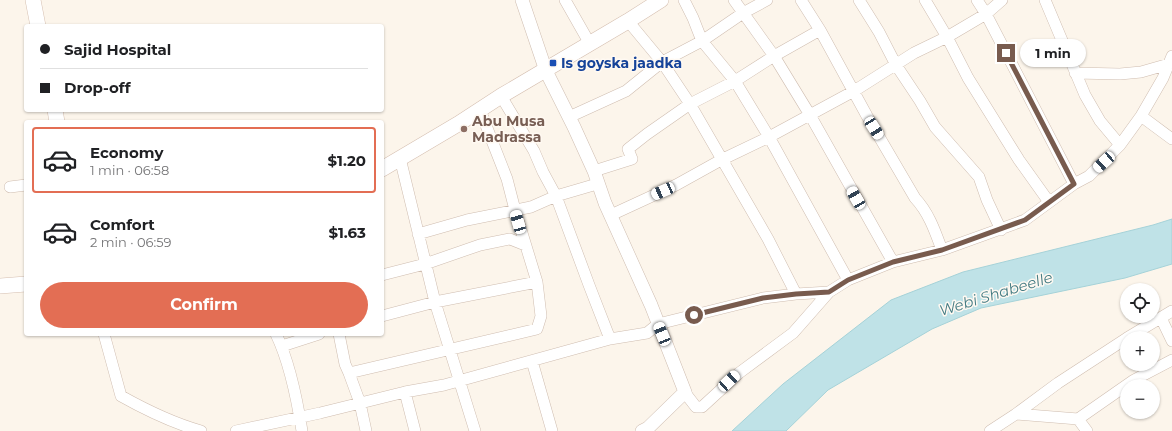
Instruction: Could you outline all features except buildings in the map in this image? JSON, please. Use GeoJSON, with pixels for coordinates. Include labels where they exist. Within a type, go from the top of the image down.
{"type":"FeatureCollection","features":[{"type":"Feature","properties":{"kind":"main road"},"geometry":{"type":"LineString","coordinates":[[33,0],[38,24]]}},
{"type":"Feature","properties":{"kind":"main road"},"geometry":{"type":"LineString","coordinates":[[384,168],[661,0]]}},
{"type":"Feature","properties":{"kind":"main road"},"geometry":{"type":"LineString","coordinates":[[0,286],[24,284]]}},
{"type":"Feature","properties":{"kind":"street"},"geometry":{"type":"LineString","coordinates":[[522,0],[546,71],[569,117],[596,178],[685,392],[696,407],[702,407],[739,373],[793,334],[829,292],[848,280],[893,262],[942,250],[1001,230],[1025,220],[1074,184],[1089,176],[1120,145],[1168,81],[1170,60],[1141,72],[1120,74],[1075,73]]}},
{"type":"Feature","properties":{"kind":"street"},"geometry":{"type":"LineString","coordinates":[[565,0],[590,44]]}},
{"type":"Feature","properties":{"kind":"street"},"geometry":{"type":"LineString","coordinates":[[684,0],[702,41],[735,80],[769,137],[848,280]]}},
{"type":"Feature","properties":{"kind":"street"},"geometry":{"type":"LineString","coordinates":[[734,0],[774,56],[810,115],[893,262]]}},
{"type":"Feature","properties":{"kind":"street"},"geometry":{"type":"LineString","coordinates":[[569,117],[626,91],[662,62],[702,41],[743,13],[767,0]]}},
{"type":"Feature","properties":{"kind":"street"},"geometry":{"type":"LineString","coordinates":[[802,0],[867,116],[915,198],[923,207],[933,225],[942,250]]}},
{"type":"Feature","properties":{"kind":"street"},"geometry":{"type":"LineString","coordinates":[[859,0],[879,32],[896,66],[920,101],[935,127],[979,177],[987,200],[1001,230]]}},
{"type":"Feature","properties":{"kind":"street"},"geometry":{"type":"LineString","coordinates":[[925,0],[947,37],[968,78],[1019,160],[1049,202]]}},
{"type":"Feature","properties":{"kind":"street"},"geometry":{"type":"LineString","coordinates":[[977,0],[986,14],[1074,184]]}},
{"type":"Feature","properties":{"kind":"street"},"geometry":{"type":"LineString","coordinates":[[611,215],[676,185],[854,91],[896,66],[914,53],[947,37],[986,14],[1002,0]]}},
{"type":"Feature","properties":{"kind":"street"},"geometry":{"type":"LineString","coordinates":[[1045,0],[1085,95],[1100,121],[1120,145]]}},
{"type":"Feature","properties":{"kind":"street"},"geometry":{"type":"LineString","coordinates":[[628,21],[662,62],[690,104],[768,239],[796,294]]}},
{"type":"Feature","properties":{"kind":"street"},"geometry":{"type":"LineString","coordinates":[[418,234],[467,220],[531,207],[596,178],[632,159],[628,149],[690,104],[735,80],[820,30]]}},
{"type":"Feature","properties":{"kind":"street"},"geometry":{"type":"LineString","coordinates":[[501,96],[534,150],[542,172],[556,196],[610,339]]}},
{"type":"Feature","properties":{"kind":"street"},"geometry":{"type":"LineString","coordinates":[[349,373],[537,329],[541,316],[537,282],[515,210],[508,179],[480,110]]}},
{"type":"Feature","properties":{"kind":"street"},"geometry":{"type":"LineString","coordinates":[[1141,116],[1172,139]]}},
{"type":"Feature","properties":{"kind":"street"},"geometry":{"type":"LineString","coordinates":[[400,158],[435,302],[475,431]]}},
{"type":"Feature","properties":{"kind":"street"},"geometry":{"type":"LineString","coordinates":[[10,187],[24,185]]}},
{"type":"Feature","properties":{"kind":"street"},"geometry":{"type":"LineString","coordinates":[[384,274],[425,264],[480,245],[510,239],[525,245]]}},
{"type":"Feature","properties":{"kind":"street"},"geometry":{"type":"LineString","coordinates":[[384,315],[435,302],[537,282]]}},
{"type":"Feature","properties":{"kind":"street"},"geometry":{"type":"LineString","coordinates":[[236,431],[360,404],[405,392],[444,385],[610,339],[647,333],[658,324],[763,298],[829,292]]}},
{"type":"Feature","properties":{"kind":"street"},"geometry":{"type":"LineString","coordinates":[[1139,331],[1172,311]]}},
{"type":"Feature","properties":{"kind":"street"},"geometry":{"type":"LineString","coordinates":[[1161,318],[1172,340]]}},
{"type":"Feature","properties":{"kind":"street"},"geometry":{"type":"LineString","coordinates":[[105,336],[121,396],[189,428],[201,431]]}},
{"type":"Feature","properties":{"kind":"street"},"geometry":{"type":"LineString","coordinates":[[277,336],[282,346],[292,381],[302,431]]}},
{"type":"Feature","properties":{"kind":"street"},"geometry":{"type":"LineString","coordinates":[[282,346],[313,336]]}},
{"type":"Feature","properties":{"kind":"street"},"geometry":{"type":"LineString","coordinates":[[339,336],[345,364],[360,404],[366,431]]}},
{"type":"Feature","properties":{"kind":"street"},"geometry":{"type":"LineString","coordinates":[[990,431],[1058,383],[1120,343]]}},
{"type":"Feature","properties":{"kind":"street"},"geometry":{"type":"LineString","coordinates":[[532,360],[552,431]]}},
{"type":"Feature","properties":{"kind":"street"},"geometry":{"type":"LineString","coordinates":[[1016,414],[1078,420],[1134,380],[1172,360]]}},
{"type":"Feature","properties":{"kind":"street"},"geometry":{"type":"LineString","coordinates":[[405,392],[415,431]]}},
{"type":"Feature","properties":{"kind":"street"},"geometry":{"type":"LineString","coordinates":[[642,431],[648,428],[685,392]]}},
{"type":"Feature","properties":{"kind":"street"},"geometry":{"type":"LineString","coordinates":[[1078,420],[1086,431]]}},
{"type":"Feature","properties":{"kind":"water","name":"Webi Shabeelle"},"geometry":{"type":"Polygon","coordinates":[[[1172,219],[1172,264],[1125,278],[981,308],[932,329],[828,390],[786,431],[732,431],[783,384],[891,300],[963,272],[1172,219]]]}},
{"type":"Feature","properties":{"kind":"place","name":"Is goyska jaadka"},"geometry":{"type":"Point","coordinates":[553,63]}},
{"type":"Feature","properties":{"kind":"place","name":"Abu Musa Madrassa"},"geometry":{"type":"Point","coordinates":[464,129]}},
{"type":"Feature","properties":{"kind":"route"},"geometry":{"type":"LineString","coordinates":[[694,315],[763,298],[829,292],[848,280],[893,262],[942,250],[1001,230],[1025,220],[1074,184],[1051,137],[1006,53]]}}]}
